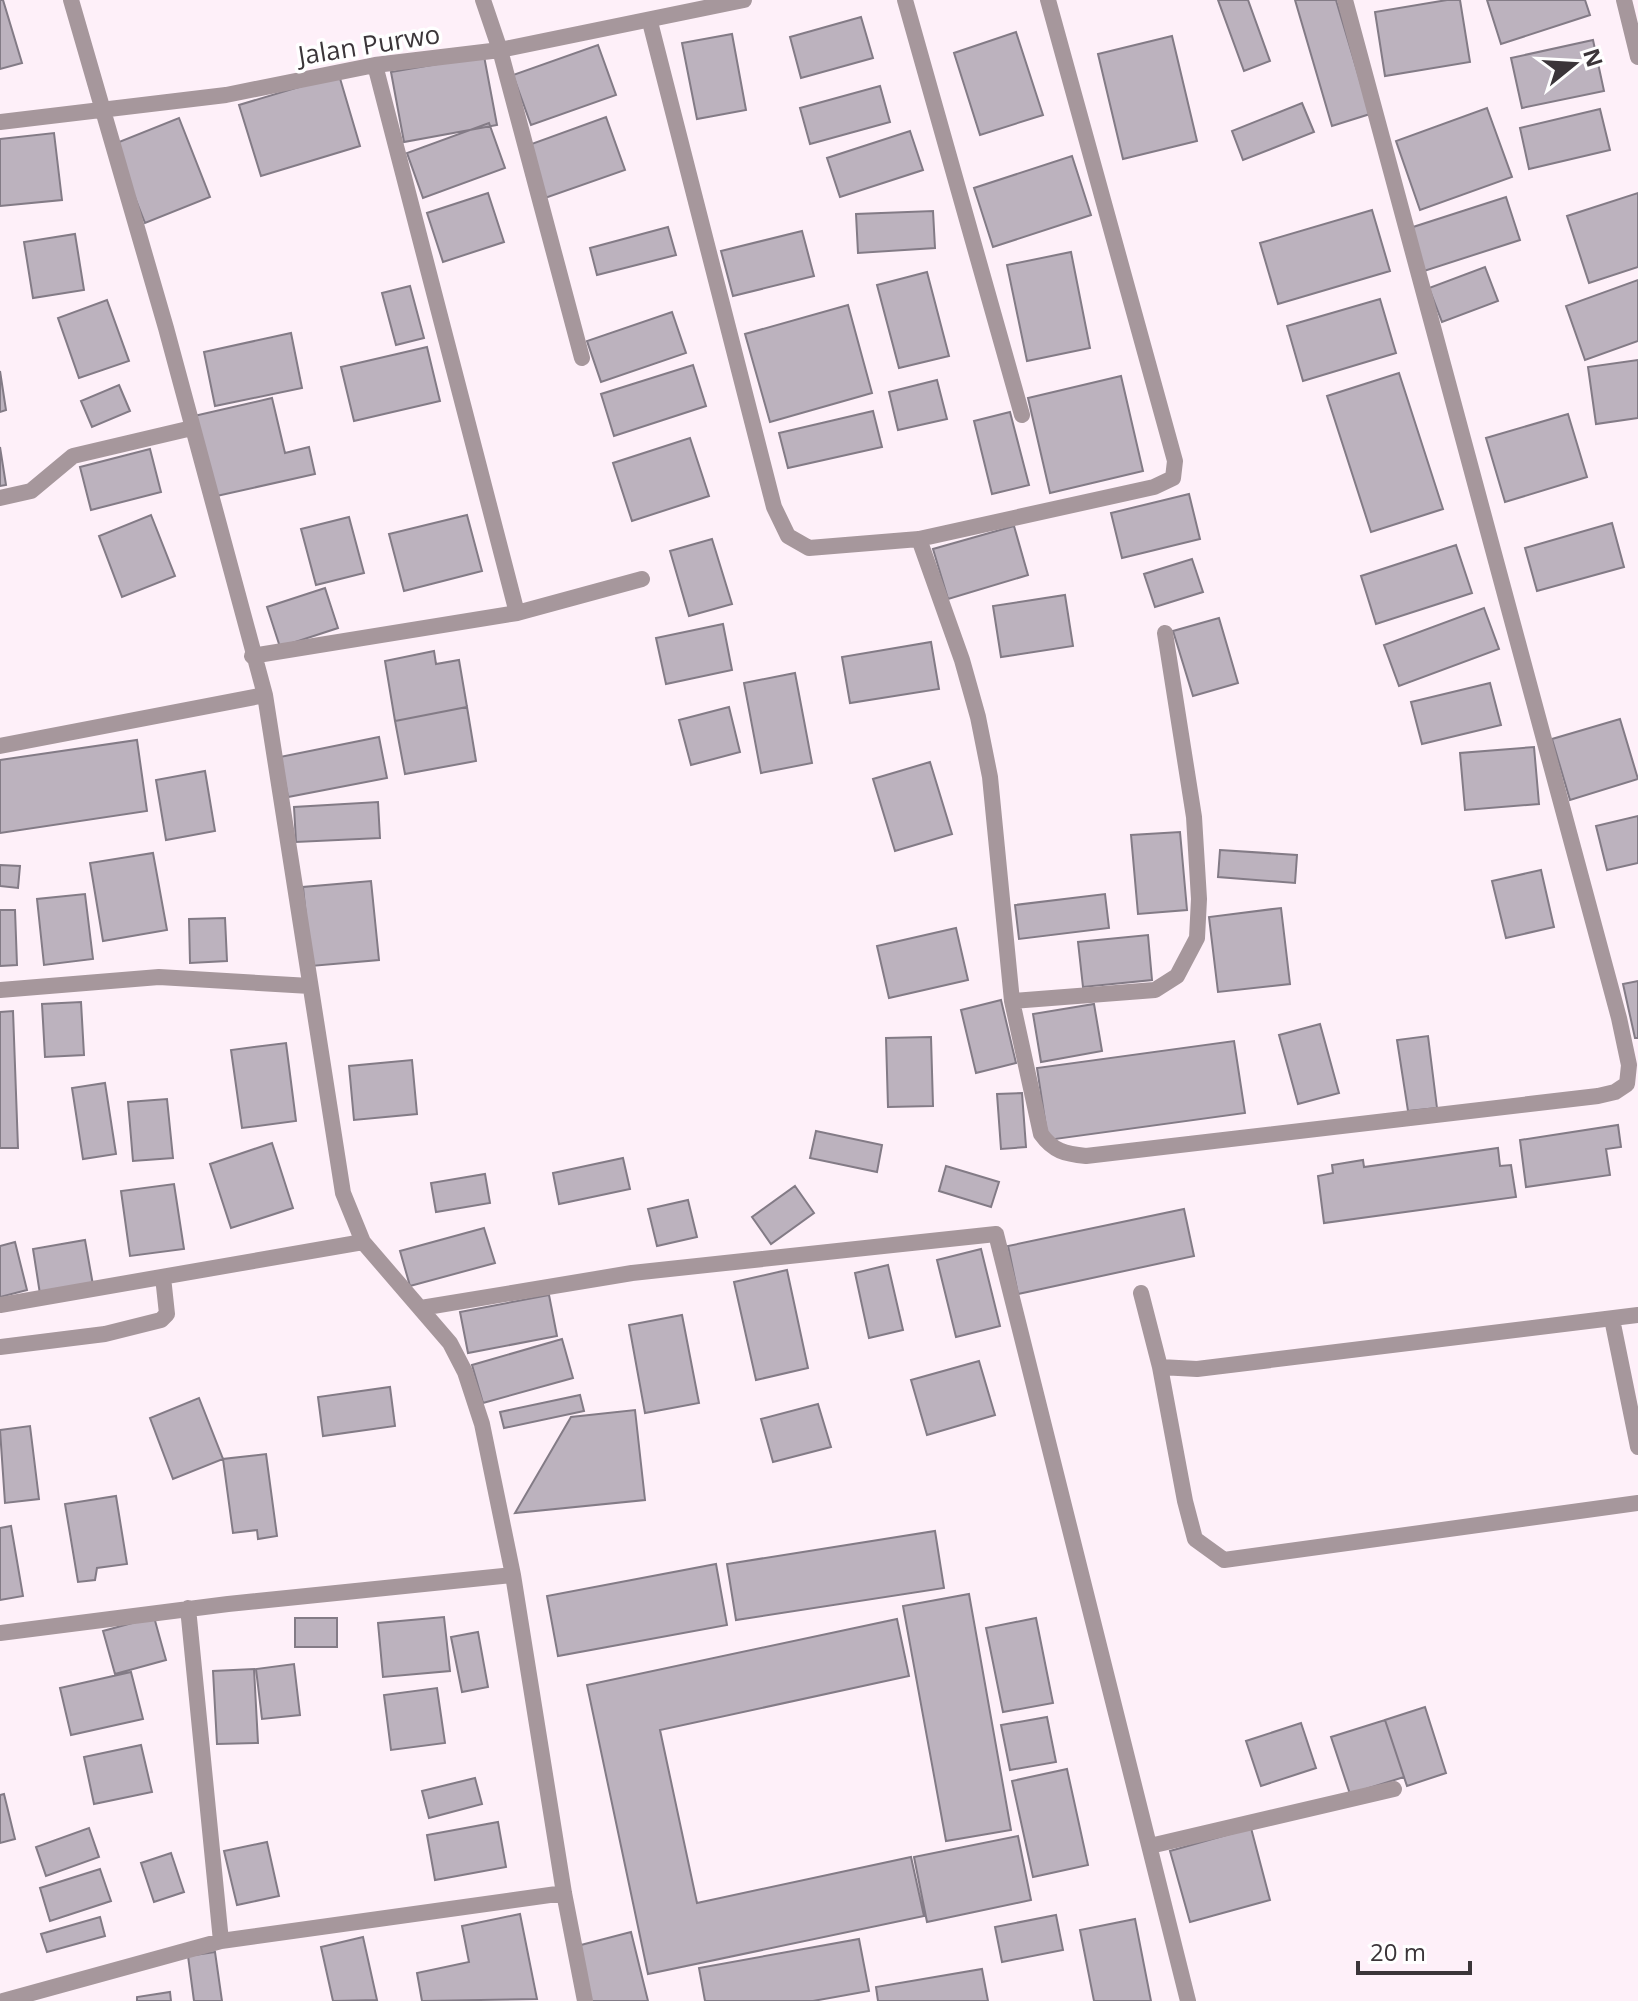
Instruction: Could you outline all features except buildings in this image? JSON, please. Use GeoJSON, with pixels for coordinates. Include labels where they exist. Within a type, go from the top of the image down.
{"type":"FeatureCollection","features":[{"type":"Feature","properties":{"kind":"street"},"geometry":{"type":"LineString","coordinates":[[71,0],[265,695],[343,1193],[363,1242],[450,1343],[465,1372],[482,1424],[513,1575],[564,1893],[585,2001]]}},
{"type":"Feature","properties":{"kind":"street"},"geometry":{"type":"LineString","coordinates":[[483,0],[500,50],[582,358]]}},
{"type":"Feature","properties":{"kind":"street","name":"Jalan Purwo"},"geometry":{"type":"LineString","coordinates":[[0,122],[226,95],[375,65],[500,50],[650,22],[744,0]]}},
{"type":"Feature","properties":{"kind":"street"},"geometry":{"type":"LineString","coordinates":[[905,0],[1022,415]]}},
{"type":"Feature","properties":{"kind":"street"},"geometry":{"type":"LineString","coordinates":[[650,22],[770,492],[782,525],[794,541],[809,548],[919,539],[1154,487],[1169,481],[1175,471],[1048,0]]}},
{"type":"Feature","properties":{"kind":"street"},"geometry":{"type":"LineString","coordinates":[[919,539],[962,660],[990,777],[1012,1001],[1041,1134],[1058,1152],[1086,1156],[1598,1096],[1615,1092],[1627,1084],[1634,1075],[1345,0]]}},
{"type":"Feature","properties":{"kind":"street"},"geometry":{"type":"LineString","coordinates":[[1624,0],[1638,57]]}},
{"type":"Feature","properties":{"kind":"street"},"geometry":{"type":"LineString","coordinates":[[375,65],[517,613]]}},
{"type":"Feature","properties":{"kind":"street"},"geometry":{"type":"LineString","coordinates":[[0,498],[31,491],[73,456],[192,428]]}},
{"type":"Feature","properties":{"kind":"street"},"geometry":{"type":"LineString","coordinates":[[252,656],[517,613],[642,579]]}},
{"type":"Feature","properties":{"kind":"street"},"geometry":{"type":"LineString","coordinates":[[1012,1001],[1155,990],[1177,976],[1197,938],[1199,899],[1194,817],[1165,633]]}},
{"type":"Feature","properties":{"kind":"street"},"geometry":{"type":"LineString","coordinates":[[0,746],[265,695]]}},
{"type":"Feature","properties":{"kind":"street"},"geometry":{"type":"LineString","coordinates":[[0,990],[159,977],[310,986]]}},
{"type":"Feature","properties":{"kind":"street"},"geometry":{"type":"LineString","coordinates":[[421,1308],[632,1273],[996,1234],[1188,2001]]}},
{"type":"Feature","properties":{"kind":"street"},"geometry":{"type":"LineString","coordinates":[[0,1305],[363,1242]]}},
{"type":"Feature","properties":{"kind":"street"},"geometry":{"type":"LineString","coordinates":[[0,1347],[105,1334],[161,1320],[167,1314],[163,1277]]}},
{"type":"Feature","properties":{"kind":"street"},"geometry":{"type":"LineString","coordinates":[[1141,1293],[1160,1367],[1195,1539],[1224,1560],[1638,1503]]}},
{"type":"Feature","properties":{"kind":"street"},"geometry":{"type":"LineString","coordinates":[[1160,1367],[1197,1369],[1638,1315]]}},
{"type":"Feature","properties":{"kind":"street"},"geometry":{"type":"LineString","coordinates":[[1612,1319],[1638,1447]]}},
{"type":"Feature","properties":{"kind":"street"},"geometry":{"type":"LineString","coordinates":[[0,1633],[188,1608],[513,1575]]}},
{"type":"Feature","properties":{"kind":"street"},"geometry":{"type":"LineString","coordinates":[[188,1608],[221,1941]]}},
{"type":"Feature","properties":{"kind":"street"},"geometry":{"type":"LineString","coordinates":[[1150,1846],[1394,1789]]}},
{"type":"Feature","properties":{"kind":"street"},"geometry":{"type":"LineString","coordinates":[[3,2001],[221,1941],[564,1893]]}}]}
